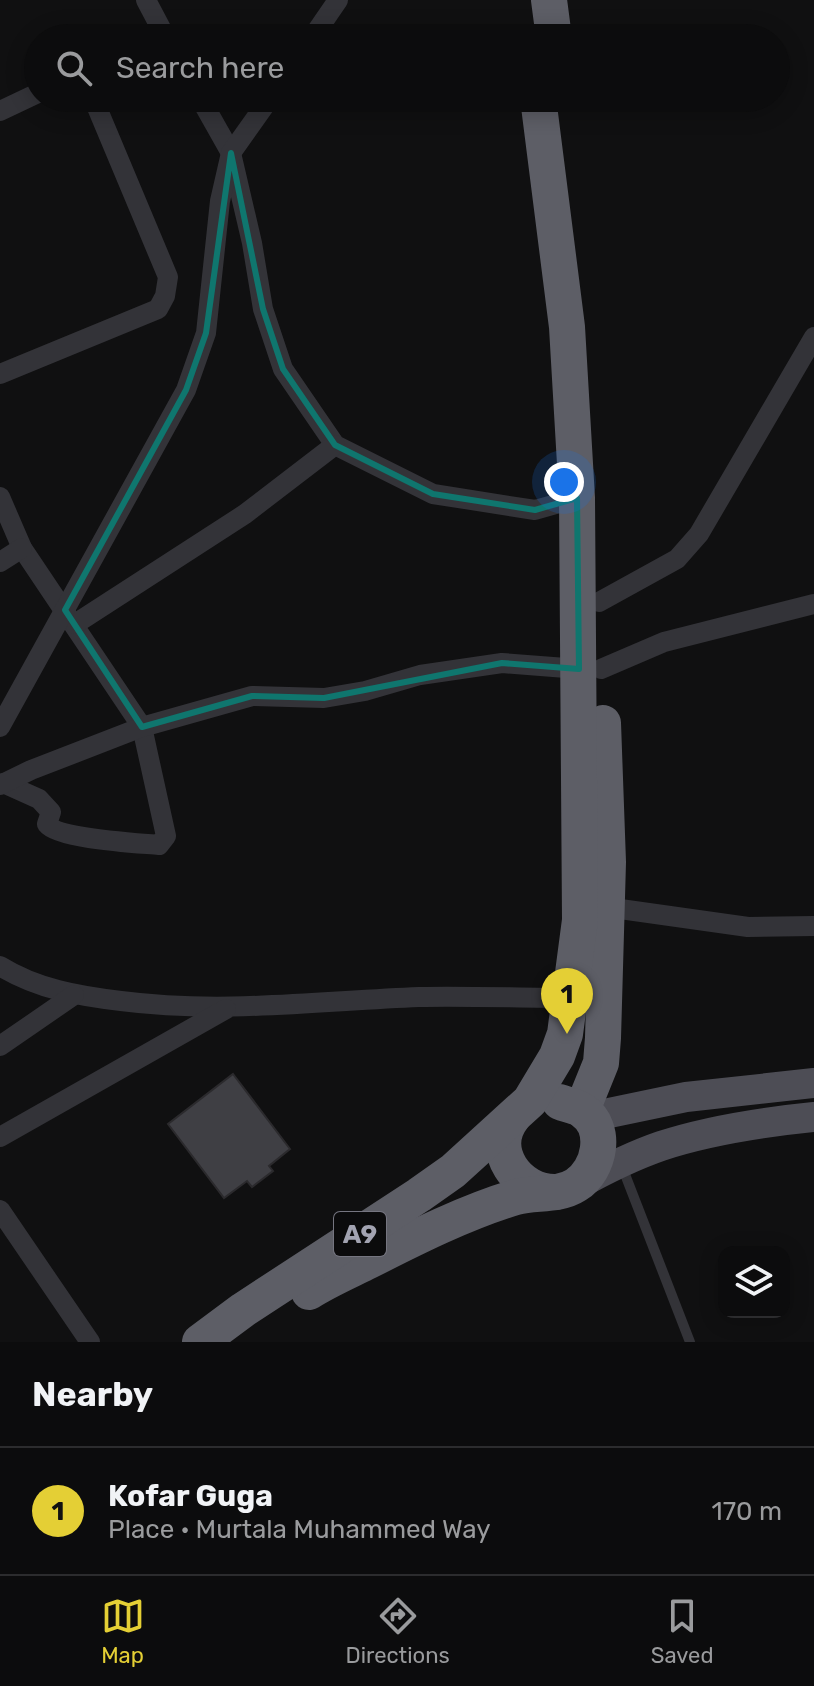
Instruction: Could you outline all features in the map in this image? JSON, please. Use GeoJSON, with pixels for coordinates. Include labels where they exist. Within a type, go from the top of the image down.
{"type":"FeatureCollection","features":[{"type":"Feature","properties":{"kind":"highway"},"geometry":{"type":"LineString","coordinates":[[527,0],[530,24]]}},
{"type":"Feature","properties":{"kind":"highway"},"geometry":{"type":"LineString","coordinates":[[549,0],[552,24]]}},
{"type":"Feature","properties":{"kind":"highway","name":"A9"},"geometry":{"type":"LineString","coordinates":[[540,112],[578,326],[600,498],[599,602],[590,669],[580,920],[565,1034],[557,1056],[505,1132],[503,1149],[517,1179],[531,1188],[545,1192],[569,1188]]}},
{"type":"Feature","properties":{"kind":"highway","name":"A9"},"geometry":{"type":"LineString","coordinates":[[562,112],[578,326],[577,498],[608,862],[601,1063],[586,1114]]}},
{"type":"Feature","properties":{"kind":"highway"},"geometry":{"type":"LineString","coordinates":[[522,1109],[548,1099],[586,1114],[597,1132],[599,1149],[589,1174],[569,1188]]}},
{"type":"Feature","properties":{"kind":"highway","name":"A9"},"geometry":{"type":"LineString","coordinates":[[246,1328],[453,1171],[522,1109]]}},
{"type":"Feature","properties":{"kind":"highway","name":"A9"},"geometry":{"type":"LineString","coordinates":[[200,1342],[246,1328],[318,1286],[437,1228],[518,1197],[569,1188]]}},
{"type":"Feature","properties":{"kind":"main road"},"geometry":{"type":"LineString","coordinates":[[586,1114],[686,1097],[814,1083]]}},
{"type":"Feature","properties":{"kind":"main road"},"geometry":{"type":"LineString","coordinates":[[569,1188],[620,1162],[663,1145],[709,1134],[814,1117]]}},
{"type":"Feature","properties":{"kind":"street"},"geometry":{"type":"LineString","coordinates":[[146,0],[156,24]]}},
{"type":"Feature","properties":{"kind":"street"},"geometry":{"type":"LineString","coordinates":[[322,24],[338,0]]}},
{"type":"Feature","properties":{"kind":"street"},"geometry":{"type":"LineString","coordinates":[[0,111],[24,100]]}},
{"type":"Feature","properties":{"kind":"street"},"geometry":{"type":"LineString","coordinates":[[0,374],[158,309],[165,296],[168,277],[99,112]]}},
{"type":"Feature","properties":{"kind":"street"},"geometry":{"type":"LineString","coordinates":[[208,112],[231,153],[252,243],[263,309],[283,369],[335,445],[433,494],[535,510],[577,498]]}},
{"type":"Feature","properties":{"kind":"street"},"geometry":{"type":"LineString","coordinates":[[0,727],[70,617],[186,390],[206,333],[220,201],[231,153],[260,112]]}},
{"type":"Feature","properties":{"kind":"street"},"geometry":{"type":"LineString","coordinates":[[599,602],[677,559],[699,534],[814,337]]}},
{"type":"Feature","properties":{"kind":"street"},"geometry":{"type":"LineString","coordinates":[[70,617],[245,514],[335,445]]}},
{"type":"Feature","properties":{"kind":"street"},"geometry":{"type":"LineString","coordinates":[[0,497],[22,548],[142,727],[166,836],[159,845],[55,831],[47,824],[51,812],[44,803],[2,784]]}},
{"type":"Feature","properties":{"kind":"street"},"geometry":{"type":"LineString","coordinates":[[0,562],[22,548]]}},
{"type":"Feature","properties":{"kind":"street"},"geometry":{"type":"LineString","coordinates":[[2,784],[142,727],[252,696],[324,698],[365,691],[420,675],[502,663],[590,669],[664,642],[814,604]]}},
{"type":"Feature","properties":{"kind":"street"},"geometry":{"type":"LineString","coordinates":[[606,907],[748,927],[814,926]]}},
{"type":"Feature","properties":{"kind":"street"},"geometry":{"type":"LineString","coordinates":[[0,966],[15,975],[74,995],[155,1006],[228,1007],[419,997],[571,998]]}},
{"type":"Feature","properties":{"kind":"street"},"geometry":{"type":"LineString","coordinates":[[0,1046],[74,995]]}},
{"type":"Feature","properties":{"kind":"street"},"geometry":{"type":"LineString","coordinates":[[0,1137],[228,1007]]}},
{"type":"Feature","properties":{"kind":"street"},"geometry":{"type":"LineString","coordinates":[[0,1210],[90,1342]]}},
{"type":"Feature","properties":{"kind":"lane"},"geometry":{"type":"LineString","coordinates":[[620,1162],[690,1342]]}},
{"type":"Feature","properties":{"kind":"highlighted area"},"geometry":{"type":"Polygon","coordinates":[[[231,153],[263,309],[283,369],[335,445],[433,494],[535,510],[577,498],[579,669],[502,663],[324,698],[252,696],[142,727],[65,610],[186,390],[206,333],[231,153]]]}},
{"type":"Feature","properties":{"kind":"building"},"geometry":{"type":"Polygon","coordinates":[[[233,1074],[290,1149],[269,1166],[273,1171],[252,1187],[247,1181],[224,1198],[168,1124],[233,1074]]]}},
{"type":"Feature","properties":{"kind":"place","name":"Kofar Guga"},"geometry":{"type":"Point","coordinates":[567,1034]}}]}
